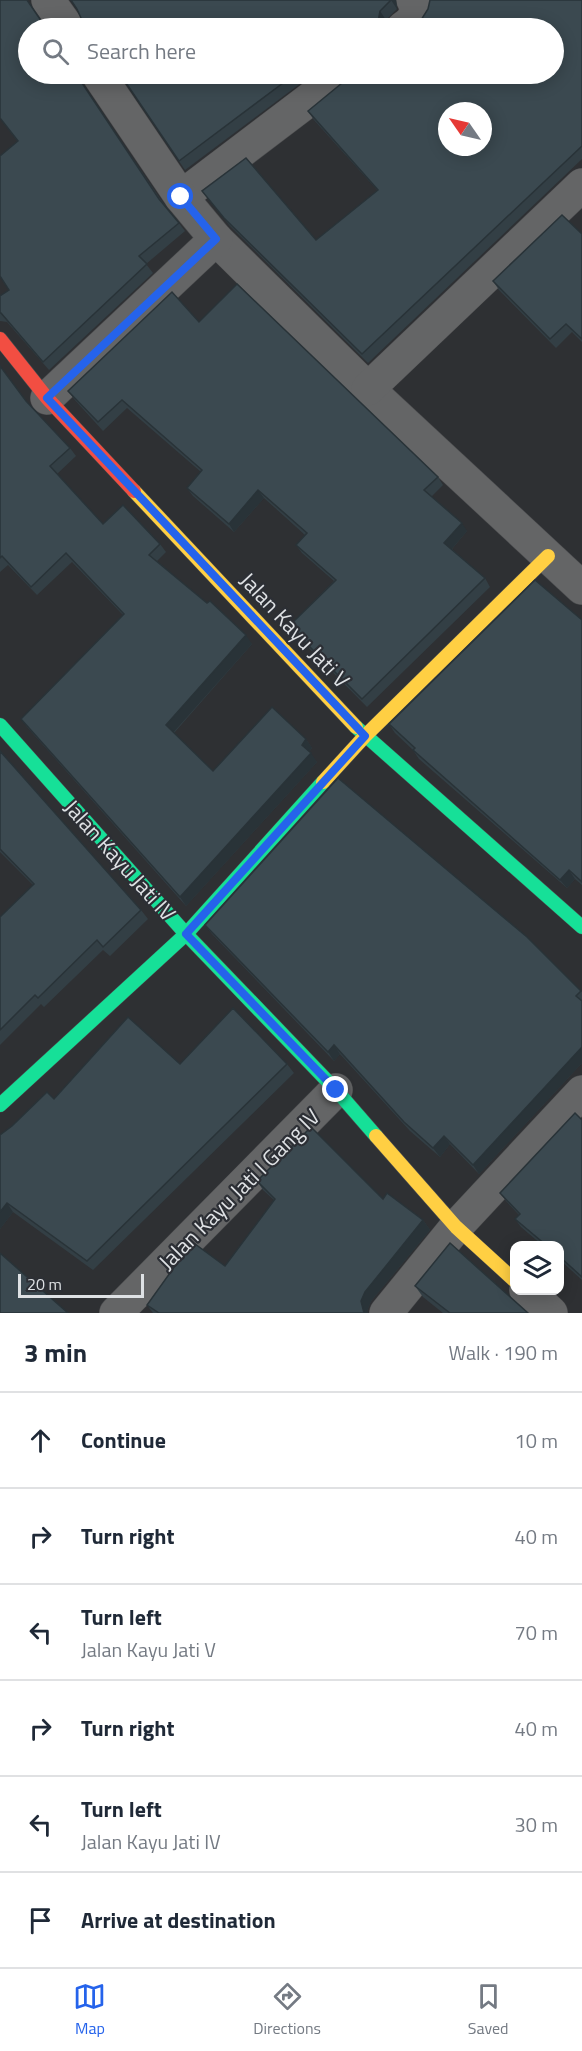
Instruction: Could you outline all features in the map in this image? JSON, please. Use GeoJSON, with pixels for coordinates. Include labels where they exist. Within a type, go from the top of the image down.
{"type":"FeatureCollection","features":[{"type":"Feature","properties":{"kind":"street"},"geometry":{"type":"LineString","coordinates":[[48,0],[61,18]]}},
{"type":"Feature","properties":{"kind":"street"},"geometry":{"type":"LineString","coordinates":[[413,0],[418,9],[413,18]]}},
{"type":"Feature","properties":{"kind":"street"},"geometry":{"type":"LineString","coordinates":[[105,84],[181,197],[216,239],[368,389],[582,588]]}},
{"type":"Feature","properties":{"kind":"street"},"geometry":{"type":"LineString","coordinates":[[181,197],[331,84]]}},
{"type":"Feature","properties":{"kind":"street"},"geometry":{"type":"LineString","coordinates":[[368,389],[577,198]]}},
{"type":"Feature","properties":{"kind":"street"},"geometry":{"type":"LineString","coordinates":[[47,398],[216,239]]}},
{"type":"Feature","properties":{"kind":"street","name":"Jalan Kayu Jati V"},"geometry":{"type":"LineString","coordinates":[[0,339],[47,398],[365,736],[582,927]]}},
{"type":"Feature","properties":{"kind":"street"},"geometry":{"type":"LineString","coordinates":[[0,1106],[186,934],[365,736],[548,556]]}},
{"type":"Feature","properties":{"kind":"street","name":"Jalan Kayu Jati IV"},"geometry":{"type":"LineString","coordinates":[[0,725],[186,934],[336,1090],[456,1227],[510,1276]]}},
{"type":"Feature","properties":{"kind":"street","name":"Jalan Kayu Jati I Gang IV"},"geometry":{"type":"LineString","coordinates":[[116,1313],[336,1090]]}},
{"type":"Feature","properties":{"kind":"street"},"geometry":{"type":"LineString","coordinates":[[386,1313],[456,1227],[582,1092]]}},
{"type":"Feature","properties":{"kind":"street"},"geometry":{"type":"LineString","coordinates":[[531,1295],[551,1313]]}},
{"type":"Feature","properties":{"kind":"building"},"geometry":{"type":"Polygon","coordinates":[[[0,0],[27,0],[39,18],[18,18],[18,84],[83,84],[159,199],[179,223],[139,256],[147,264],[43,362],[0,313],[0,296],[9,290],[0,276],[0,156],[18,141],[0,118],[0,0]]]}},
{"type":"Feature","properties":{"kind":"building"},"geometry":{"type":"Polygon","coordinates":[[[71,0],[391,0],[380,11],[379,18],[81,18],[71,0]]]}},
{"type":"Feature","properties":{"kind":"building"},"geometry":{"type":"Polygon","coordinates":[[[430,0],[582,0],[582,146],[362,354],[224,218],[202,191],[246,158],[316,240],[378,190],[308,111],[341,84],[564,84],[564,18],[422,18],[430,0]]]}},
{"type":"Feature","properties":{"kind":"building"},"geometry":{"type":"Polygon","coordinates":[[[127,84],[282,84],[179,161],[127,84]]]}},
{"type":"Feature","properties":{"kind":"building"},"geometry":{"type":"Polygon","coordinates":[[[562,215],[582,234],[582,339],[566,324],[550,339],[493,281],[562,215]]]}},
{"type":"Feature","properties":{"kind":"building"},"geometry":{"type":"Polygon","coordinates":[[[237,284],[438,477],[424,490],[462,523],[444,543],[485,578],[362,699],[289,626],[336,580],[296,545],[307,533],[258,490],[229,524],[187,488],[202,470],[122,400],[98,422],[68,391],[172,292],[199,322],[237,284]]]}},
{"type":"Feature","properties":{"kind":"building"},"geometry":{"type":"Polygon","coordinates":[[[0,366],[26,401],[70,448],[50,466],[103,524],[123,505],[160,544],[149,555],[207,603],[210,601],[246,635],[166,725],[213,771],[272,707],[306,739],[302,745],[311,753],[180,897],[21,719],[124,614],[66,553],[31,587],[2,556],[0,558],[0,366]]]}},
{"type":"Feature","properties":{"kind":"building"},"geometry":{"type":"Polygon","coordinates":[[[535,580],[582,620],[582,882],[569,870],[560,880],[413,750],[415,748],[389,724],[535,580]]]}},
{"type":"Feature","properties":{"kind":"building"},"geometry":{"type":"Polygon","coordinates":[[[0,751],[141,910],[103,947],[97,940],[38,998],[35,995],[0,1030],[0,917],[34,884],[0,849],[0,751]]]}},
{"type":"Feature","properties":{"kind":"building"},"geometry":{"type":"Polygon","coordinates":[[[338,778],[527,937],[581,991],[576,996],[582,1001],[582,1047],[473,1165],[444,1136],[433,1148],[404,1122],[334,1045],[328,1052],[205,925],[338,778]]]}},
{"type":"Feature","properties":{"kind":"building"},"geometry":{"type":"Polygon","coordinates":[[[233,1008],[287,1064],[87,1261],[7,1203],[0,1212],[0,1135],[47,1092],[54,1099],[128,1017],[180,1064],[233,1008]]]}},
{"type":"Feature","properties":{"kind":"building"},"geometry":{"type":"Polygon","coordinates":[[[575,1113],[582,1120],[582,1277],[564,1261],[564,1241],[541,1241],[515,1219],[520,1214],[500,1193],[575,1113]]]}},
{"type":"Feature","properties":{"kind":"building"},"geometry":{"type":"Polygon","coordinates":[[[311,1127],[383,1199],[387,1193],[423,1220],[365,1292],[361,1301],[364,1313],[159,1313],[147,1305],[180,1259],[195,1244],[225,1266],[275,1199],[257,1181],[311,1127]]]}},
{"type":"Feature","properties":{"kind":"building"},"geometry":{"type":"Polygon","coordinates":[[[450,1243],[528,1313],[450,1313],[415,1286],[450,1243]]]}},
{"type":"Feature","properties":{"kind":"building"},"geometry":{"type":"Polygon","coordinates":[[[0,1253],[68,1313],[0,1313],[0,1253]]]}},
{"type":"Feature","properties":{"kind":"traffic: fast"},"geometry":{"type":"LineString","coordinates":[[0,725],[186,934],[336,1090],[376,1136]]}},
{"type":"Feature","properties":{"kind":"traffic: fast"},"geometry":{"type":"LineString","coordinates":[[356,727],[582,927]]}},
{"type":"Feature","properties":{"kind":"traffic: fast"},"geometry":{"type":"LineString","coordinates":[[0,1105],[186,934],[323,782]]}},
{"type":"Feature","properties":{"kind":"traffic: slow"},"geometry":{"type":"LineString","coordinates":[[134,491],[356,727]]}},
{"type":"Feature","properties":{"kind":"traffic: slow"},"geometry":{"type":"LineString","coordinates":[[323,782],[365,736],[548,556]]}},
{"type":"Feature","properties":{"kind":"traffic: slow"},"geometry":{"type":"LineString","coordinates":[[376,1136],[456,1227],[510,1276]]}},
{"type":"Feature","properties":{"kind":"traffic: jam"},"geometry":{"type":"LineString","coordinates":[[0,339],[47,398],[134,491]]}},
{"type":"Feature","properties":{"kind":"route"},"geometry":{"type":"LineString","coordinates":[[181,197],[216,239],[47,398],[365,736],[186,934],[336,1090]]}}]}
